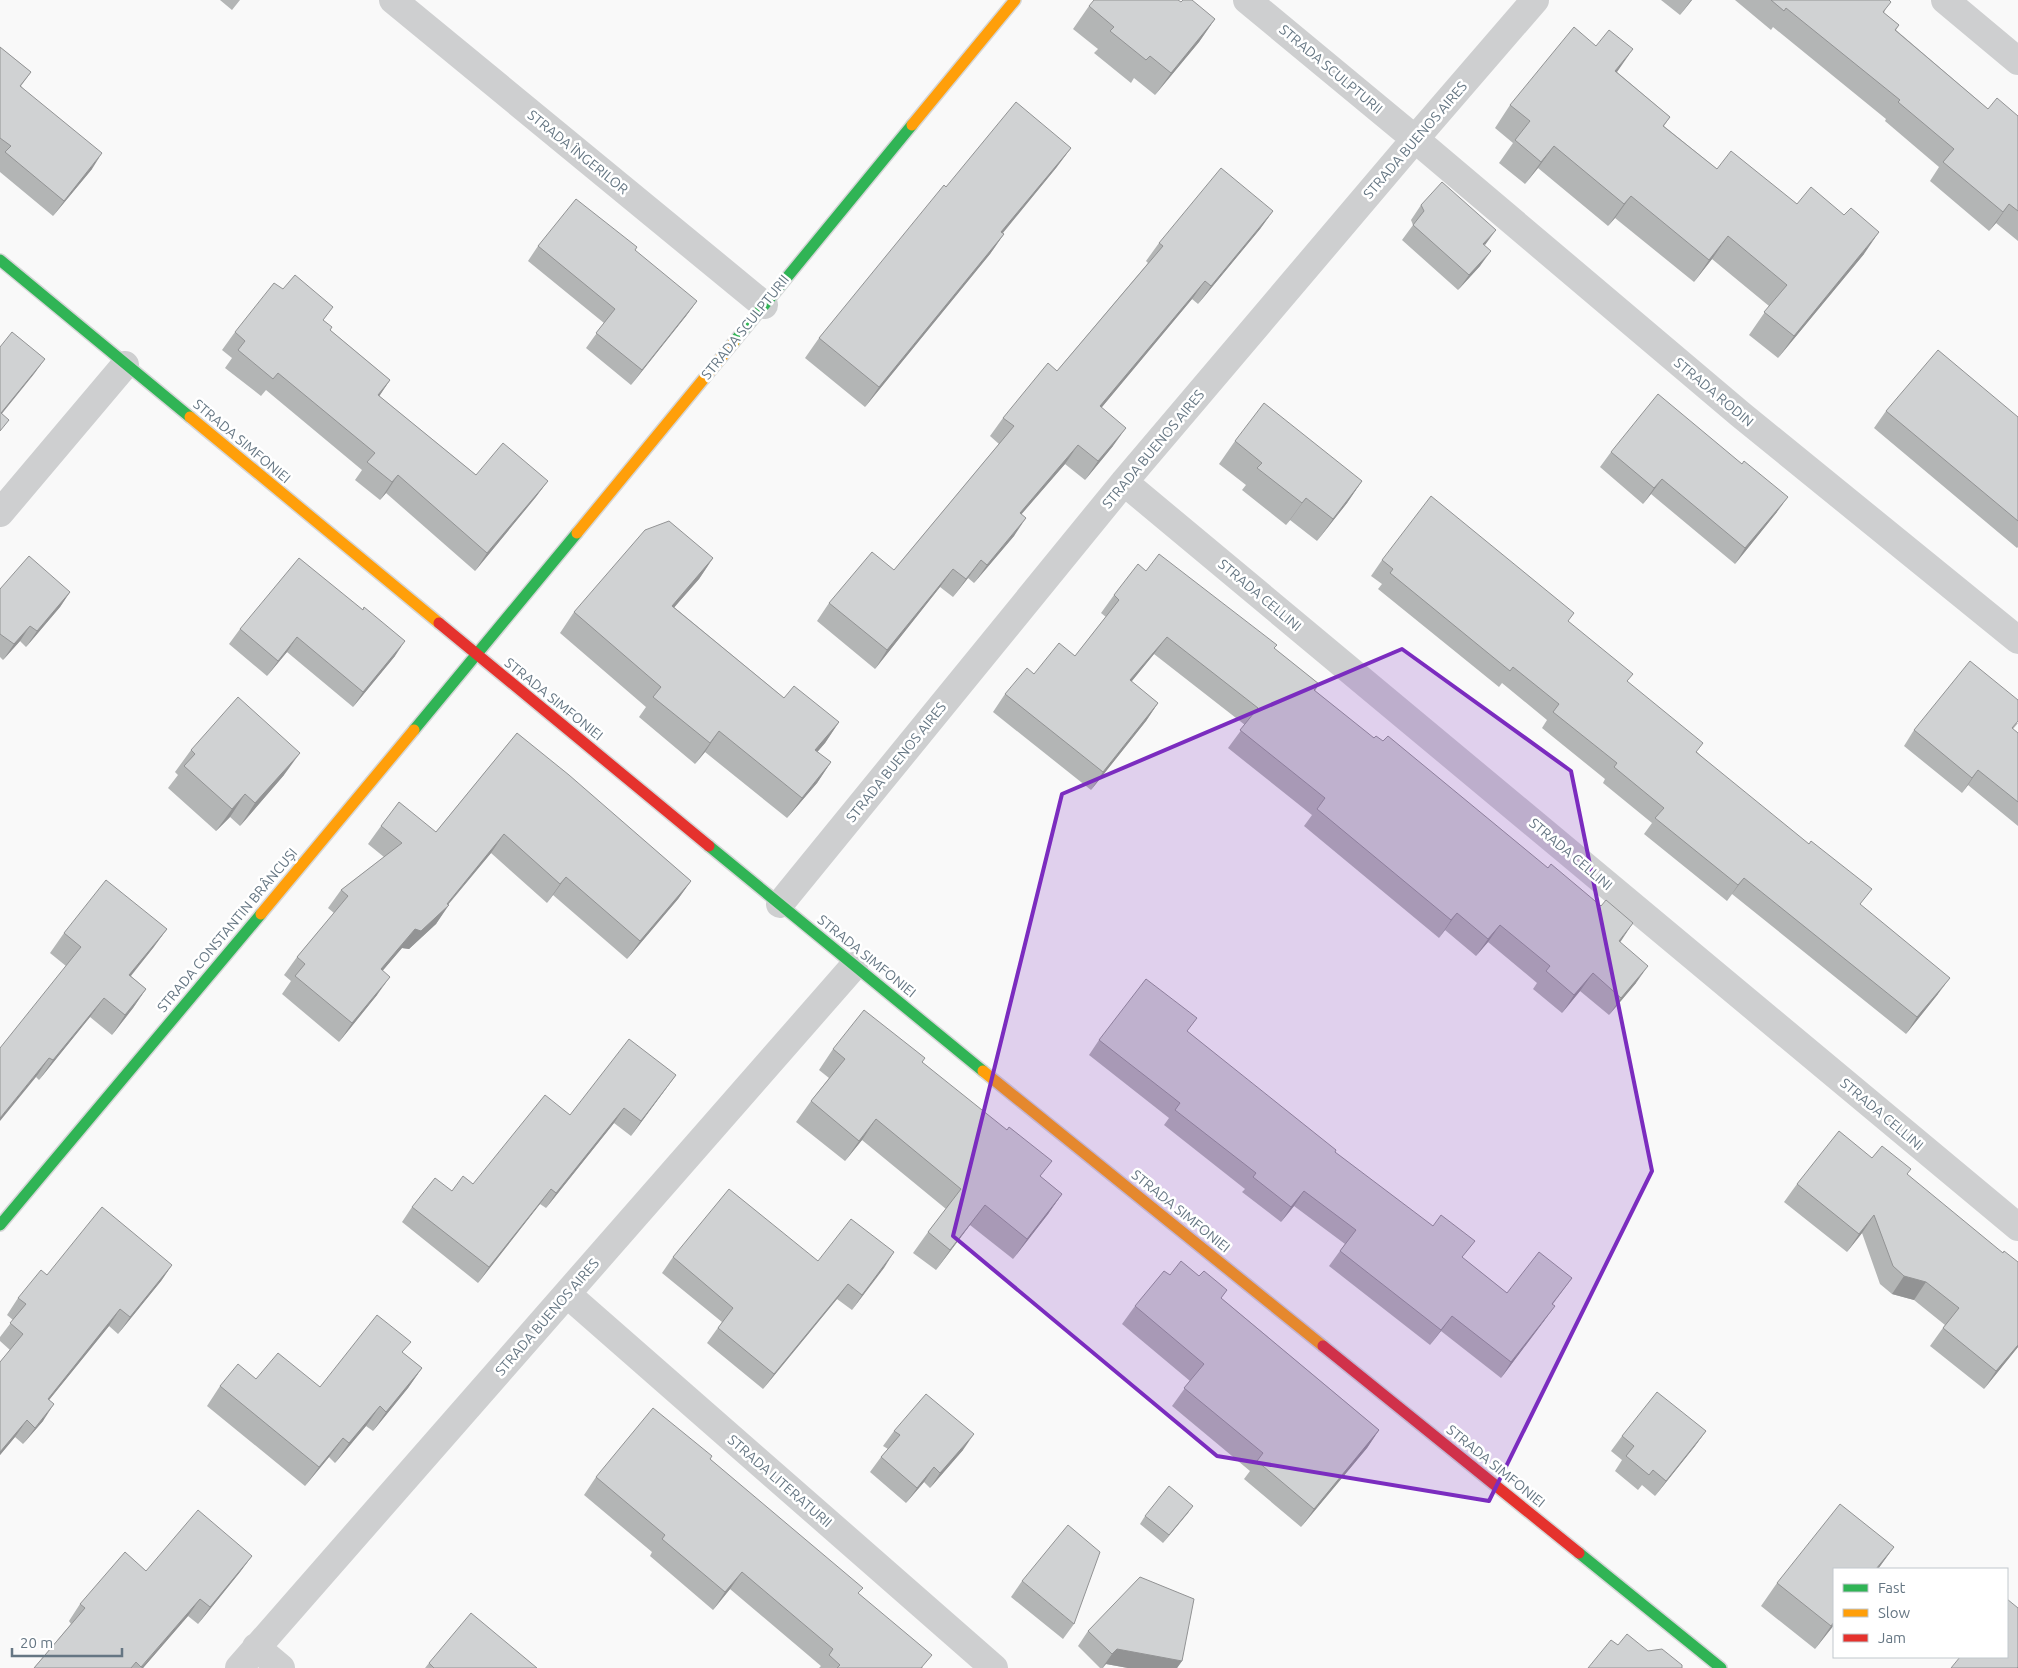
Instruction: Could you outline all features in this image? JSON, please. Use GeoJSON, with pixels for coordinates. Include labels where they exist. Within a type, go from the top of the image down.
{"type":"FeatureCollection","features":[{"type":"Feature","properties":{"kind":"street","name":"STRADA ÎNGERILOR"},"geometry":{"type":"LineString","coordinates":[[393,0],[764,305]]}},
{"type":"Feature","properties":{"kind":"street","name":"STRADA SCULPTURII"},"geometry":{"type":"LineString","coordinates":[[477,655],[1014,0]]}},
{"type":"Feature","properties":{"kind":"street","name":"STRADA SCULPTURII"},"geometry":{"type":"LineString","coordinates":[[1247,0],[1415,138]]}},
{"type":"Feature","properties":{"kind":"street","name":"STRADA BUENOS AIRES"},"geometry":{"type":"LineString","coordinates":[[780,904],[1124,482],[1415,138],[1535,0]]}},
{"type":"Feature","properties":{"kind":"street"},"geometry":{"type":"LineString","coordinates":[[1945,0],[2018,61]]}},
{"type":"Feature","properties":{"kind":"street","name":"STRADA RODIN"},"geometry":{"type":"LineString","coordinates":[[1415,138],[1740,414],[2018,640]]}},
{"type":"Feature","properties":{"kind":"street","name":"STRADA SIMFONIEI"},"geometry":{"type":"LineString","coordinates":[[0,260],[854,966],[1721,1668]]}},
{"type":"Feature","properties":{"kind":"street"},"geometry":{"type":"LineString","coordinates":[[0,513],[125,364]]}},
{"type":"Feature","properties":{"kind":"street","name":"STRADA CELLINI"},"geometry":{"type":"LineString","coordinates":[[1124,482],[2018,1227]]}},
{"type":"Feature","properties":{"kind":"street","name":"STRADA CONSTANTIN BRÂNCUȘI"},"geometry":{"type":"LineString","coordinates":[[0,1225],[477,655]]}},
{"type":"Feature","properties":{"kind":"street","name":"STRADA BUENOS AIRES"},"geometry":{"type":"LineString","coordinates":[[239,1668],[854,966]]}},
{"type":"Feature","properties":{"kind":"street","name":"STRADA LITERATURII"},"geometry":{"type":"LineString","coordinates":[[567,1294],[994,1668]]}},
{"type":"Feature","properties":{"kind":"street"},"geometry":{"type":"LineString","coordinates":[[256,1647],[281,1668]]}},
{"type":"Feature","properties":{"kind":"highlighted area"},"geometry":{"type":"Polygon","coordinates":[[[1402,649],[1571,771],[1652,1171],[1489,1501],[1217,1456],[953,1236],[1062,794],[1402,649]]]}},
{"type":"Feature","properties":{"kind":"building"},"geometry":{"type":"Polygon","coordinates":[[[1094,0],[1178,0],[1181,2],[1183,0],[1192,0],[1215,19],[1171,73],[1150,56],[1146,60],[1110,31],[1114,27],[1089,6],[1094,0]]]}},
{"type":"Feature","properties":{"kind":"building"},"geometry":{"type":"Polygon","coordinates":[[[1771,0],[1889,0],[1891,2],[1883,12],[1899,25],[1895,30],[1988,109],[1997,98],[2018,116],[2018,211],[2009,204],[2003,212],[1943,162],[1954,149],[1898,102],[1900,100],[1786,8],[1784,11],[1771,0]]]}},
{"type":"Feature","properties":{"kind":"building"},"geometry":{"type":"Polygon","coordinates":[[[1574,27],[1596,46],[1609,30],[1633,49],[1615,71],[1670,117],[1663,126],[1717,169],[1731,151],[1797,204],[1811,187],[1844,215],[1851,208],[1879,232],[1794,336],[1764,312],[1787,285],[1728,236],[1709,260],[1631,196],[1624,204],[1554,146],[1541,162],[1515,140],[1530,121],[1510,105],[1574,27]]]}},
{"type":"Feature","properties":{"kind":"building"},"geometry":{"type":"Polygon","coordinates":[[[0,47],[31,72],[20,86],[102,153],[64,201],[5,152],[11,146],[0,138],[0,47]]]}},
{"type":"Feature","properties":{"kind":"building"},"geometry":{"type":"Polygon","coordinates":[[[1016,102],[1071,148],[1001,232],[1004,234],[879,387],[819,338],[944,185],[946,187],[1016,102]]]}},
{"type":"Feature","properties":{"kind":"building"},"geometry":{"type":"Polygon","coordinates":[[[1221,168],[1273,211],[1211,286],[1205,281],[1100,406],[1126,428],[1098,461],[1078,445],[1020,513],[1026,518],[987,565],[981,560],[966,579],[953,569],[887,650],[829,603],[872,552],[894,570],[1014,426],[1003,418],[1048,363],[1057,371],[1163,246],[1159,243],[1221,168]]]}},
{"type":"Feature","properties":{"kind":"building"},"geometry":{"type":"Polygon","coordinates":[[[1442,182],[1496,230],[1483,244],[1491,251],[1469,275],[1413,225],[1424,211],[1421,205],[1442,182]]]}},
{"type":"Feature","properties":{"kind":"building"},"geometry":{"type":"Polygon","coordinates":[[[576,199],[637,247],[635,250],[697,301],[642,370],[596,333],[615,309],[538,246],[576,199]]]}},
{"type":"Feature","properties":{"kind":"building"},"geometry":{"type":"Polygon","coordinates":[[[295,275],[333,307],[323,320],[332,327],[330,330],[390,380],[378,395],[476,475],[503,443],[548,481],[487,553],[398,475],[392,482],[367,462],[375,453],[278,373],[273,379],[238,350],[245,341],[235,332],[274,283],[283,289],[295,275]]]}},
{"type":"Feature","properties":{"kind":"building"},"geometry":{"type":"Polygon","coordinates":[[[12,332],[45,359],[1,413],[9,420],[0,431],[0,347],[12,332]]]}},
{"type":"Feature","properties":{"kind":"building"},"geometry":{"type":"Polygon","coordinates":[[[1938,350],[2018,417],[2018,521],[1886,411],[1938,350]]]}},
{"type":"Feature","properties":{"kind":"building"},"geometry":{"type":"Polygon","coordinates":[[[1658,394],[1742,464],[1744,461],[1788,497],[1745,548],[1662,479],[1654,488],[1611,452],[1658,394]]]}},
{"type":"Feature","properties":{"kind":"building"},"geometry":{"type":"Polygon","coordinates":[[[1264,403],[1362,481],[1333,519],[1306,498],[1302,503],[1257,468],[1262,463],[1235,441],[1264,403]]]}},
{"type":"Feature","properties":{"kind":"building"},"geometry":{"type":"Polygon","coordinates":[[[1431,496],[1574,613],[1568,621],[1633,674],[1627,681],[1703,743],[1696,752],[1809,844],[1811,841],[1872,889],[1860,904],[1950,978],[1917,1017],[1744,878],[1738,885],[1655,818],[1664,808],[1614,767],[1617,763],[1553,712],[1559,704],[1513,667],[1510,671],[1390,573],[1393,569],[1382,560],[1431,496]]]}},
{"type":"Feature","properties":{"kind":"building"},"geometry":{"type":"Polygon","coordinates":[[[669,521],[713,558],[672,606],[784,698],[794,686],[839,722],[815,750],[831,762],[802,798],[719,731],[710,743],[653,697],[661,687],[574,612],[645,530],[669,521]]]}},
{"type":"Feature","properties":{"kind":"building"},"geometry":{"type":"Polygon","coordinates":[[[1159,554],[1277,645],[1274,648],[1319,684],[1314,690],[1374,738],[1376,736],[1383,741],[1388,736],[1548,868],[1551,864],[1601,906],[1606,900],[1633,923],[1619,941],[1648,966],[1621,998],[1593,973],[1574,995],[1546,971],[1550,966],[1500,925],[1488,939],[1457,913],[1451,920],[1317,809],[1325,798],[1240,730],[1258,708],[1167,637],[1130,680],[1158,703],[1103,772],[1005,694],[1027,668],[1034,674],[1059,643],[1075,656],[1119,600],[1114,595],[1138,564],[1146,571],[1159,554]]]}},
{"type":"Feature","properties":{"kind":"building"},"geometry":{"type":"Polygon","coordinates":[[[29,556],[70,592],[37,631],[30,626],[14,644],[0,634],[0,589],[29,556]]]}},
{"type":"Feature","properties":{"kind":"building"},"geometry":{"type":"Polygon","coordinates":[[[299,558],[405,641],[363,692],[297,637],[278,661],[240,629],[299,558]]]}},
{"type":"Feature","properties":{"kind":"building"},"geometry":{"type":"Polygon","coordinates":[[[1970,661],[2018,700],[2018,721],[2012,728],[2018,733],[2018,802],[1978,770],[1972,778],[1914,730],[1970,661]]]}},
{"type":"Feature","properties":{"kind":"building"},"geometry":{"type":"Polygon","coordinates":[[[238,697],[300,753],[255,803],[245,794],[232,809],[184,766],[195,754],[191,750],[238,697]]]}},
{"type":"Feature","properties":{"kind":"building"},"geometry":{"type":"Polygon","coordinates":[[[517,733],[569,775],[691,881],[640,941],[566,877],[560,884],[504,834],[447,904],[449,905],[421,931],[415,929],[381,969],[390,977],[352,1023],[295,976],[305,964],[297,957],[348,896],[341,890],[402,843],[381,826],[399,802],[436,832],[517,733]]]}},
{"type":"Feature","properties":{"kind":"building"},"geometry":{"type":"Polygon","coordinates":[[[106,880],[167,929],[129,975],[146,989],[125,1015],[104,998],[53,1060],[49,1058],[0,1118],[0,1048],[81,947],[64,933],[106,880]]]}},
{"type":"Feature","properties":{"kind":"building"},"geometry":{"type":"Polygon","coordinates":[[[1146,979],[1197,1018],[1187,1031],[1336,1150],[1335,1152],[1433,1226],[1441,1215],[1475,1241],[1462,1257],[1507,1293],[1539,1252],[1572,1278],[1552,1304],[1555,1306],[1511,1362],[1452,1316],[1441,1330],[1340,1251],[1356,1230],[1304,1191],[1291,1207],[1253,1177],[1256,1173],[1175,1110],[1180,1103],[1099,1040],[1146,979]]]}},
{"type":"Feature","properties":{"kind":"building"},"geometry":{"type":"Polygon","coordinates":[[[864,1010],[925,1058],[922,1062],[1007,1130],[1009,1127],[1052,1161],[1040,1176],[1062,1194],[1027,1239],[985,1205],[950,1250],[928,1232],[961,1189],[876,1119],[859,1141],[811,1101],[845,1059],[833,1049],[864,1010]]]}},
{"type":"Feature","properties":{"kind":"building"},"geometry":{"type":"Polygon","coordinates":[[[629,1039],[676,1075],[641,1121],[624,1108],[556,1193],[551,1189],[489,1267],[412,1207],[435,1178],[452,1191],[463,1176],[473,1184],[545,1095],[570,1115],[629,1039]]]}},
{"type":"Feature","properties":{"kind":"building"},"geometry":{"type":"Polygon","coordinates":[[[1839,1131],[1872,1158],[1882,1146],[1911,1169],[1907,1174],[2003,1253],[2004,1251],[2018,1262],[2018,1345],[1996,1371],[1943,1328],[1959,1308],[1926,1282],[1904,1276],[1893,1266],[1874,1215],[1859,1234],[1797,1184],[1839,1131]]]}},
{"type":"Feature","properties":{"kind":"building"},"geometry":{"type":"Polygon","coordinates":[[[729,1189],[818,1261],[851,1219],[894,1252],[862,1295],[848,1284],[774,1374],[718,1328],[733,1308],[673,1257],[729,1189]]]}},
{"type":"Feature","properties":{"kind":"building"},"geometry":{"type":"Polygon","coordinates":[[[102,1207],[172,1265],[130,1317],[120,1309],[48,1399],[54,1404],[35,1428],[27,1420],[0,1452],[0,1362],[23,1334],[10,1323],[26,1304],[18,1298],[41,1270],[47,1275],[102,1207]]]}},
{"type":"Feature","properties":{"kind":"building"},"geometry":{"type":"Polygon","coordinates":[[[1181,1261],[1199,1276],[1204,1271],[1227,1290],[1221,1298],[1379,1430],[1314,1509],[1257,1461],[1263,1453],[1184,1388],[1204,1364],[1135,1306],[1164,1271],[1170,1275],[1181,1261]]]}},
{"type":"Feature","properties":{"kind":"building"},"geometry":{"type":"Polygon","coordinates":[[[377,1315],[411,1342],[402,1352],[422,1368],[386,1412],[380,1406],[349,1443],[343,1438],[319,1467],[220,1386],[238,1364],[256,1379],[278,1353],[320,1387],[377,1315]]]}},
{"type":"Feature","properties":{"kind":"building"},"geometry":{"type":"Polygon","coordinates":[[[1657,1392],[1706,1431],[1666,1481],[1653,1470],[1649,1475],[1626,1456],[1634,1446],[1622,1436],[1657,1392]]]}},
{"type":"Feature","properties":{"kind":"building"},"geometry":{"type":"Polygon","coordinates":[[[926,1394],[974,1434],[940,1473],[934,1467],[917,1488],[881,1457],[900,1435],[894,1431],[926,1394]]]}},
{"type":"Feature","properties":{"kind":"building"},"geometry":{"type":"Polygon","coordinates":[[[653,1408],[712,1456],[710,1459],[863,1588],[858,1593],[932,1655],[921,1668],[837,1668],[840,1665],[829,1655],[833,1649],[742,1572],[725,1592],[662,1539],[665,1535],[596,1477],[653,1408]]]}},
{"type":"Feature","properties":{"kind":"building"},"geometry":{"type":"Polygon","coordinates":[[[1169,1486],[1193,1506],[1169,1535],[1145,1516],[1169,1486]]]}},
{"type":"Feature","properties":{"kind":"building"},"geometry":{"type":"Polygon","coordinates":[[[1840,1504],[1894,1547],[1877,1568],[1833,1568],[1833,1623],[1831,1626],[1777,1583],[1840,1504]]]}},
{"type":"Feature","properties":{"kind":"building"},"geometry":{"type":"Polygon","coordinates":[[[198,1510],[252,1556],[210,1607],[200,1599],[141,1667],[136,1662],[131,1668],[34,1668],[85,1608],[80,1604],[125,1552],[146,1571],[198,1510]]]}},
{"type":"Feature","properties":{"kind":"building"},"geometry":{"type":"Polygon","coordinates":[[[1068,1525],[1100,1552],[1074,1624],[1022,1581],[1068,1525]]]}},
{"type":"Feature","properties":{"kind":"building"},"geometry":{"type":"Polygon","coordinates":[[[1140,1577],[1194,1599],[1182,1661],[1117,1649],[1112,1654],[1088,1631],[1140,1577]]]}},
{"type":"Feature","properties":{"kind":"building"},"geometry":{"type":"Polygon","coordinates":[[[2008,1600],[2018,1608],[2017,1668],[1951,1668],[1959,1658],[2008,1658],[2008,1600]]]}},
{"type":"Feature","properties":{"kind":"building"},"geometry":{"type":"Polygon","coordinates":[[[471,1613],[537,1668],[434,1668],[429,1663],[471,1613]]]}},
{"type":"Feature","properties":{"kind":"building"},"geometry":{"type":"Polygon","coordinates":[[[1627,1634],[1648,1651],[1662,1649],[1682,1665],[1682,1668],[1588,1668],[1611,1640],[1618,1645],[1627,1634]]]}},
{"type":"Feature","properties":{"kind":"traffic: fast"},"geometry":{"type":"LineString","coordinates":[[734,342],[912,125]]}},
{"type":"Feature","properties":{"kind":"traffic: fast"},"geometry":{"type":"LineString","coordinates":[[0,260],[190,417]]}},
{"type":"Feature","properties":{"kind":"traffic: fast"},"geometry":{"type":"LineString","coordinates":[[414,730],[577,533]]}},
{"type":"Feature","properties":{"kind":"traffic: fast"},"geometry":{"type":"LineString","coordinates":[[709,846],[983,1071]]}},
{"type":"Feature","properties":{"kind":"traffic: fast"},"geometry":{"type":"LineString","coordinates":[[0,1225],[261,914]]}},
{"type":"Feature","properties":{"kind":"traffic: fast"},"geometry":{"type":"LineString","coordinates":[[1579,1553],[1721,1668]]}},
{"type":"Feature","properties":{"kind":"traffic: slow"},"geometry":{"type":"LineString","coordinates":[[912,125],[1015,0]]}},
{"type":"Feature","properties":{"kind":"traffic: slow"},"geometry":{"type":"LineString","coordinates":[[577,533],[734,342]]}},
{"type":"Feature","properties":{"kind":"traffic: slow"},"geometry":{"type":"LineString","coordinates":[[190,417],[439,623]]}},
{"type":"Feature","properties":{"kind":"traffic: slow"},"geometry":{"type":"LineString","coordinates":[[261,914],[414,730]]}},
{"type":"Feature","properties":{"kind":"traffic: slow"},"geometry":{"type":"LineString","coordinates":[[983,1071],[1323,1346]]}},
{"type":"Feature","properties":{"kind":"traffic: jam"},"geometry":{"type":"LineString","coordinates":[[439,623],[709,846]]}},
{"type":"Feature","properties":{"kind":"traffic: jam"},"geometry":{"type":"LineString","coordinates":[[1323,1346],[1579,1553]]}}]}
